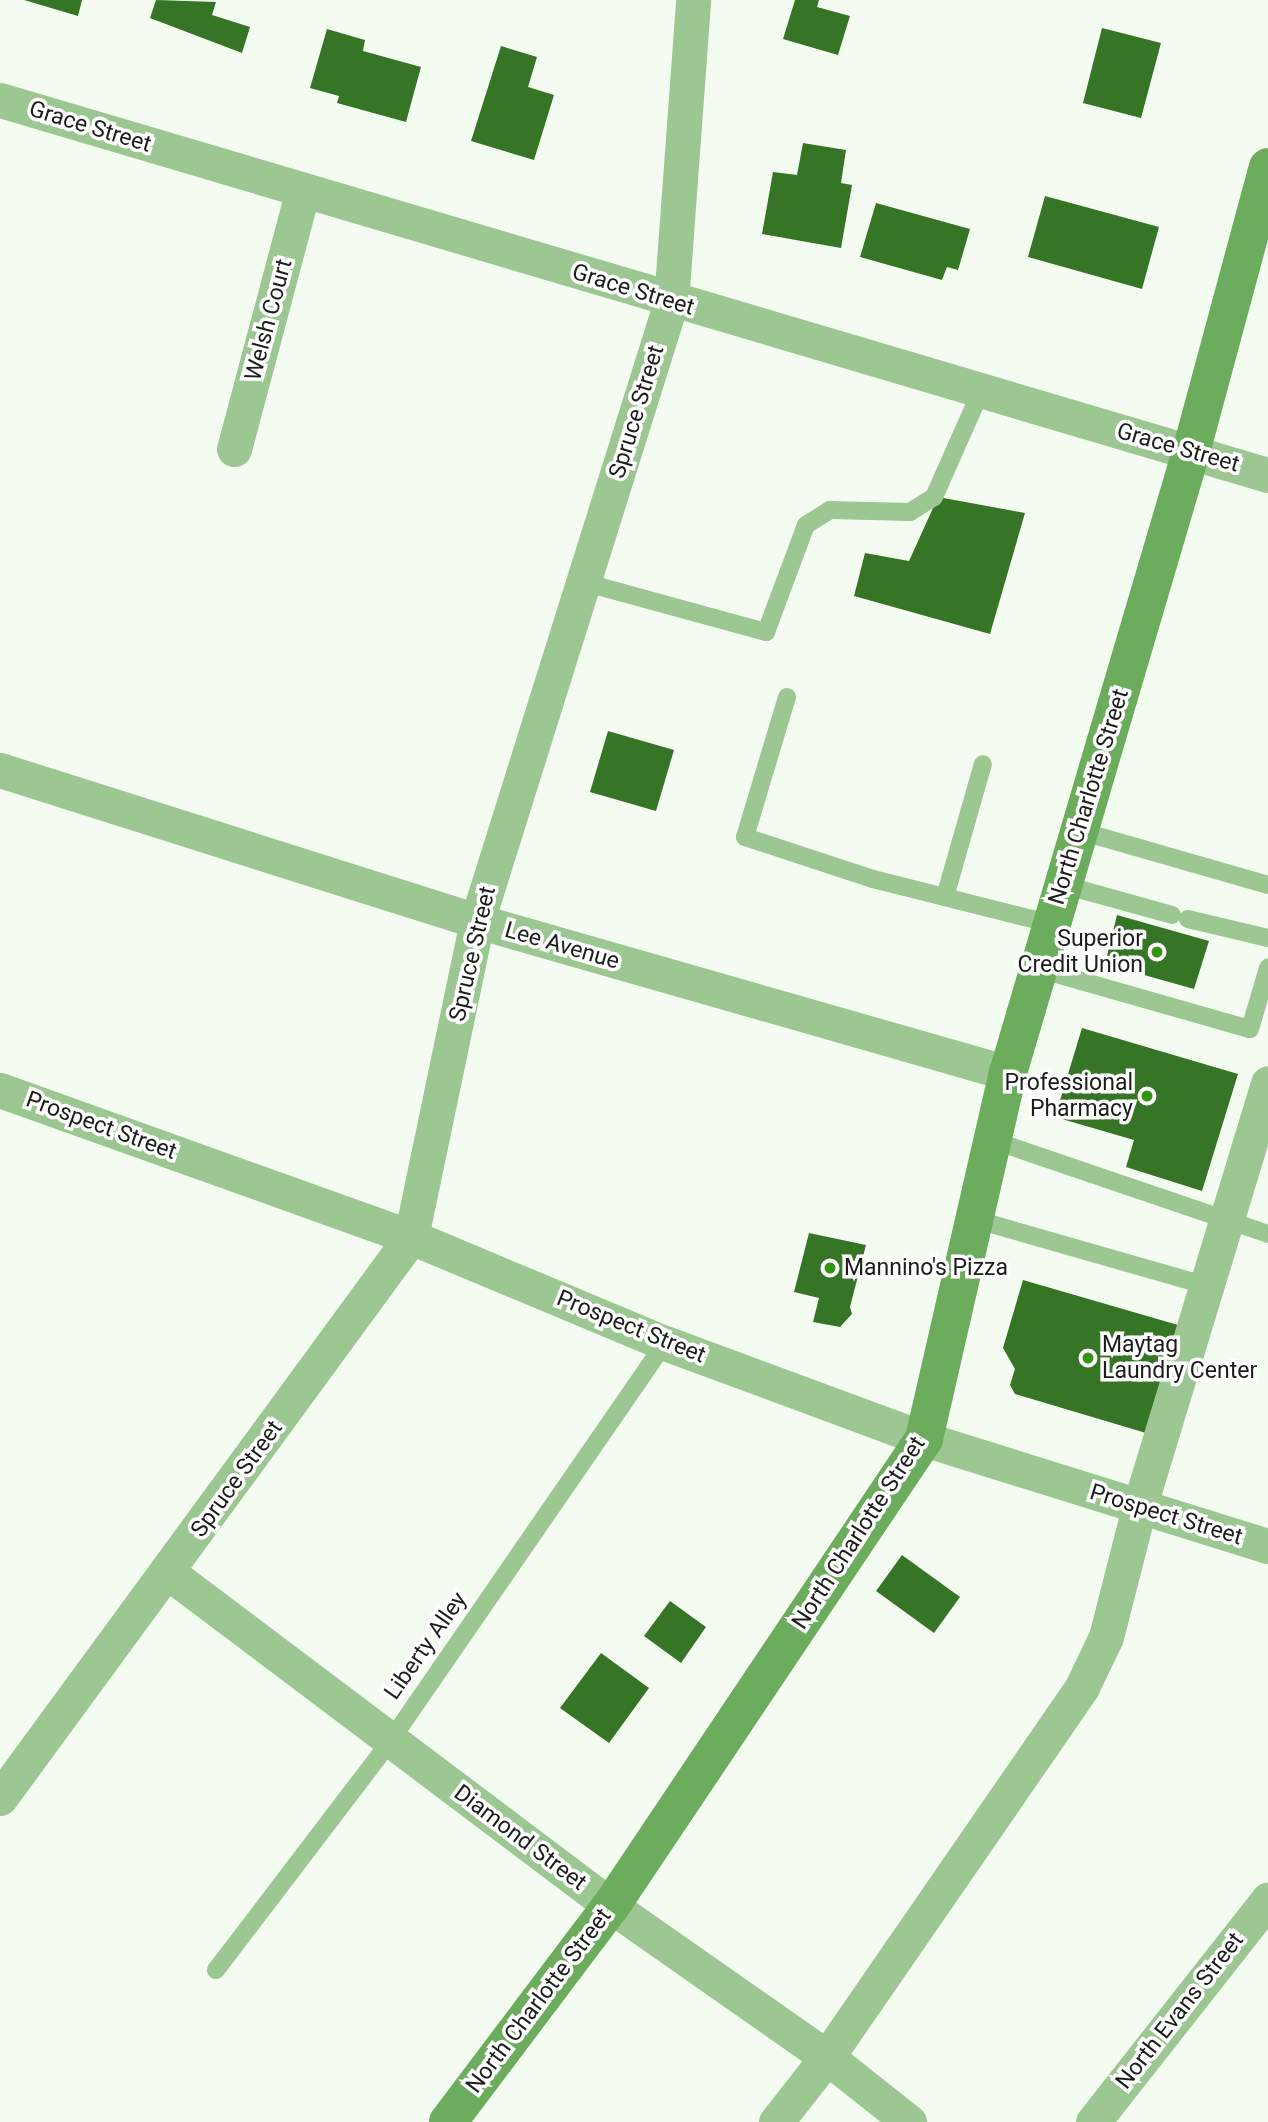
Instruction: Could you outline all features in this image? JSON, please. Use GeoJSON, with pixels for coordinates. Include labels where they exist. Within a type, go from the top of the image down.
{"type":"FeatureCollection","features":[{"type":"Feature","properties":{"kind":"main road","name":"North Charlotte Street"},"geometry":{"type":"LineString","coordinates":[[448,2122],[611,1906],[924,1438],[1008,1073],[1191,452],[1268,167]]}},
{"type":"Feature","properties":{"kind":"street","name":"Spruce Street"},"geometry":{"type":"LineString","coordinates":[[0,1798],[15,1756],[169,1573],[411,1237],[477,922],[671,302],[693,0]]}},
{"type":"Feature","properties":{"kind":"street","name":"Grace Street"},"geometry":{"type":"LineString","coordinates":[[0,100],[671,302],[1268,475]]}},
{"type":"Feature","properties":{"kind":"street","name":"Welsh Court"},"geometry":{"type":"LineString","coordinates":[[234,449],[303,190]]}},
{"type":"Feature","properties":{"kind":"street","name":"Lee Avenue"},"geometry":{"type":"LineString","coordinates":[[0,770],[477,922],[1008,1073]]}},
{"type":"Feature","properties":{"kind":"street"},"geometry":{"type":"LineString","coordinates":[[776,2122],[827,2057],[1082,1687],[1107,1637],[1139,1508],[1226,1220],[1259,1142],[1268,1083]]}},
{"type":"Feature","properties":{"kind":"street","name":"Prospect Street"},"geometry":{"type":"LineString","coordinates":[[0,1090],[411,1237],[665,1343],[924,1438],[1139,1508],[1268,1545]]}},
{"type":"Feature","properties":{"kind":"street","name":"Diamond Street"},"geometry":{"type":"LineString","coordinates":[[169,1573],[611,1906],[827,2057],[909,2122]]}},
{"type":"Feature","properties":{"kind":"street","name":"North Evans Street"},"geometry":{"type":"LineString","coordinates":[[1093,2122],[1268,1900]]}},
{"type":"Feature","properties":{"kind":"lane"},"geometry":{"type":"LineString","coordinates":[[583,582],[766,632],[806,525],[830,510],[911,512],[934,497],[981,391]]}},
{"type":"Feature","properties":{"kind":"lane"},"geometry":{"type":"LineString","coordinates":[[787,697],[745,837],[873,879],[1052,924]]}},
{"type":"Feature","properties":{"kind":"lane"},"geometry":{"type":"LineString","coordinates":[[945,897],[983,764]]}},
{"type":"Feature","properties":{"kind":"lane"},"geometry":{"type":"LineString","coordinates":[[1080,831],[1268,885]]}},
{"type":"Feature","properties":{"kind":"lane"},"geometry":{"type":"LineString","coordinates":[[1063,885],[1268,938]]}},
{"type":"Feature","properties":{"kind":"lane"},"geometry":{"type":"LineString","coordinates":[[1039,969],[1250,1029],[1268,968]]}},
{"type":"Feature","properties":{"kind":"lane"},"geometry":{"type":"LineString","coordinates":[[992,1140],[1268,1234]]}},
{"type":"Feature","properties":{"kind":"lane"},"geometry":{"type":"LineString","coordinates":[[974,1219],[1206,1286]]}},
{"type":"Feature","properties":{"kind":"lane","name":"Liberty Alley"},"geometry":{"type":"LineString","coordinates":[[216,1970],[391,1741],[665,1343]]}},
{"type":"Feature","properties":{"kind":"building"},"geometry":{"type":"Polygon","coordinates":[[[24,0],[82,0],[78,16],[24,0]]]}},
{"type":"Feature","properties":{"kind":"building"},"geometry":{"type":"Polygon","coordinates":[[[156,0],[216,2],[212,15],[250,27],[242,53],[150,18],[156,0]]]}},
{"type":"Feature","properties":{"kind":"building"},"geometry":{"type":"Polygon","coordinates":[[[795,0],[819,0],[817,7],[850,16],[838,55],[783,39],[795,0]]]}},
{"type":"Feature","properties":{"kind":"building"},"geometry":{"type":"Polygon","coordinates":[[[1102,28],[1161,43],[1141,118],[1083,103],[1102,28]]]}},
{"type":"Feature","properties":{"kind":"building"},"geometry":{"type":"Polygon","coordinates":[[[327,29],[365,40],[363,51],[421,67],[406,122],[337,103],[339,96],[310,88],[327,29]]]}},
{"type":"Feature","properties":{"kind":"building"},"geometry":{"type":"Polygon","coordinates":[[[501,46],[537,57],[528,87],[554,95],[534,160],[471,141],[501,46]]]}},
{"type":"Feature","properties":{"kind":"building"},"geometry":{"type":"Polygon","coordinates":[[[803,143],[846,150],[841,183],[852,185],[841,248],[762,234],[773,172],[797,175],[803,143]]]}},
{"type":"Feature","properties":{"kind":"building"},"geometry":{"type":"Polygon","coordinates":[[[1045,196],[1159,227],[1142,289],[1028,257],[1045,196]]]}},
{"type":"Feature","properties":{"kind":"building"},"geometry":{"type":"Polygon","coordinates":[[[876,203],[970,229],[958,270],[947,267],[942,280],[860,257],[876,203]]]}},
{"type":"Feature","properties":{"kind":"building"},"geometry":{"type":"Polygon","coordinates":[[[938,497],[1025,513],[990,634],[854,596],[865,553],[909,561],[938,497]]]}},
{"type":"Feature","properties":{"kind":"building"},"geometry":{"type":"Polygon","coordinates":[[[608,731],[674,750],[656,811],[590,792],[608,731]]]}},
{"type":"Feature","properties":{"kind":"building","name":"Superior Credit Union"},"geometry":{"type":"Polygon","coordinates":[[[1117,915],[1209,941],[1194,989],[1105,964],[1117,915]]]}},
{"type":"Feature","properties":{"kind":"building","name":"Professional Pharmacy"},"geometry":{"type":"Polygon","coordinates":[[[1082,1028],[1238,1074],[1202,1191],[1126,1167],[1134,1140],[1055,1117],[1082,1028]]]}},
{"type":"Feature","properties":{"kind":"building","name":"Mannino's Pizza"},"geometry":{"type":"Polygon","coordinates":[[[809,1233],[866,1245],[850,1307],[852,1314],[840,1327],[813,1322],[819,1298],[794,1292],[809,1233]]]}},
{"type":"Feature","properties":{"kind":"building","name":"Maytag Laundry Center"},"geometry":{"type":"Polygon","coordinates":[[[1023,1280],[1178,1325],[1146,1433],[1015,1394],[1010,1385],[1015,1369],[1003,1348],[1023,1280]]]}},
{"type":"Feature","properties":{"kind":"building"},"geometry":{"type":"Polygon","coordinates":[[[902,1555],[960,1597],[934,1633],[876,1591],[902,1555]]]}},
{"type":"Feature","properties":{"kind":"building"},"geometry":{"type":"Polygon","coordinates":[[[670,1601],[706,1627],[681,1663],[644,1636],[670,1601]]]}},
{"type":"Feature","properties":{"kind":"building"},"geometry":{"type":"Polygon","coordinates":[[[601,1653],[649,1688],[609,1743],[560,1708],[601,1653]]]}},
{"type":"Feature","properties":{"kind":"place","name":"Superior Credit Union"},"geometry":{"type":"Point","coordinates":[1157,952]}},
{"type":"Feature","properties":{"kind":"place","name":"Professional Pharmacy"},"geometry":{"type":"Point","coordinates":[1147,1096]}},
{"type":"Feature","properties":{"kind":"place","name":"Mannino's Pizza"},"geometry":{"type":"Point","coordinates":[830,1268]}},
{"type":"Feature","properties":{"kind":"place","name":"Maytag Laundry Center"},"geometry":{"type":"Point","coordinates":[1088,1358]}}]}
